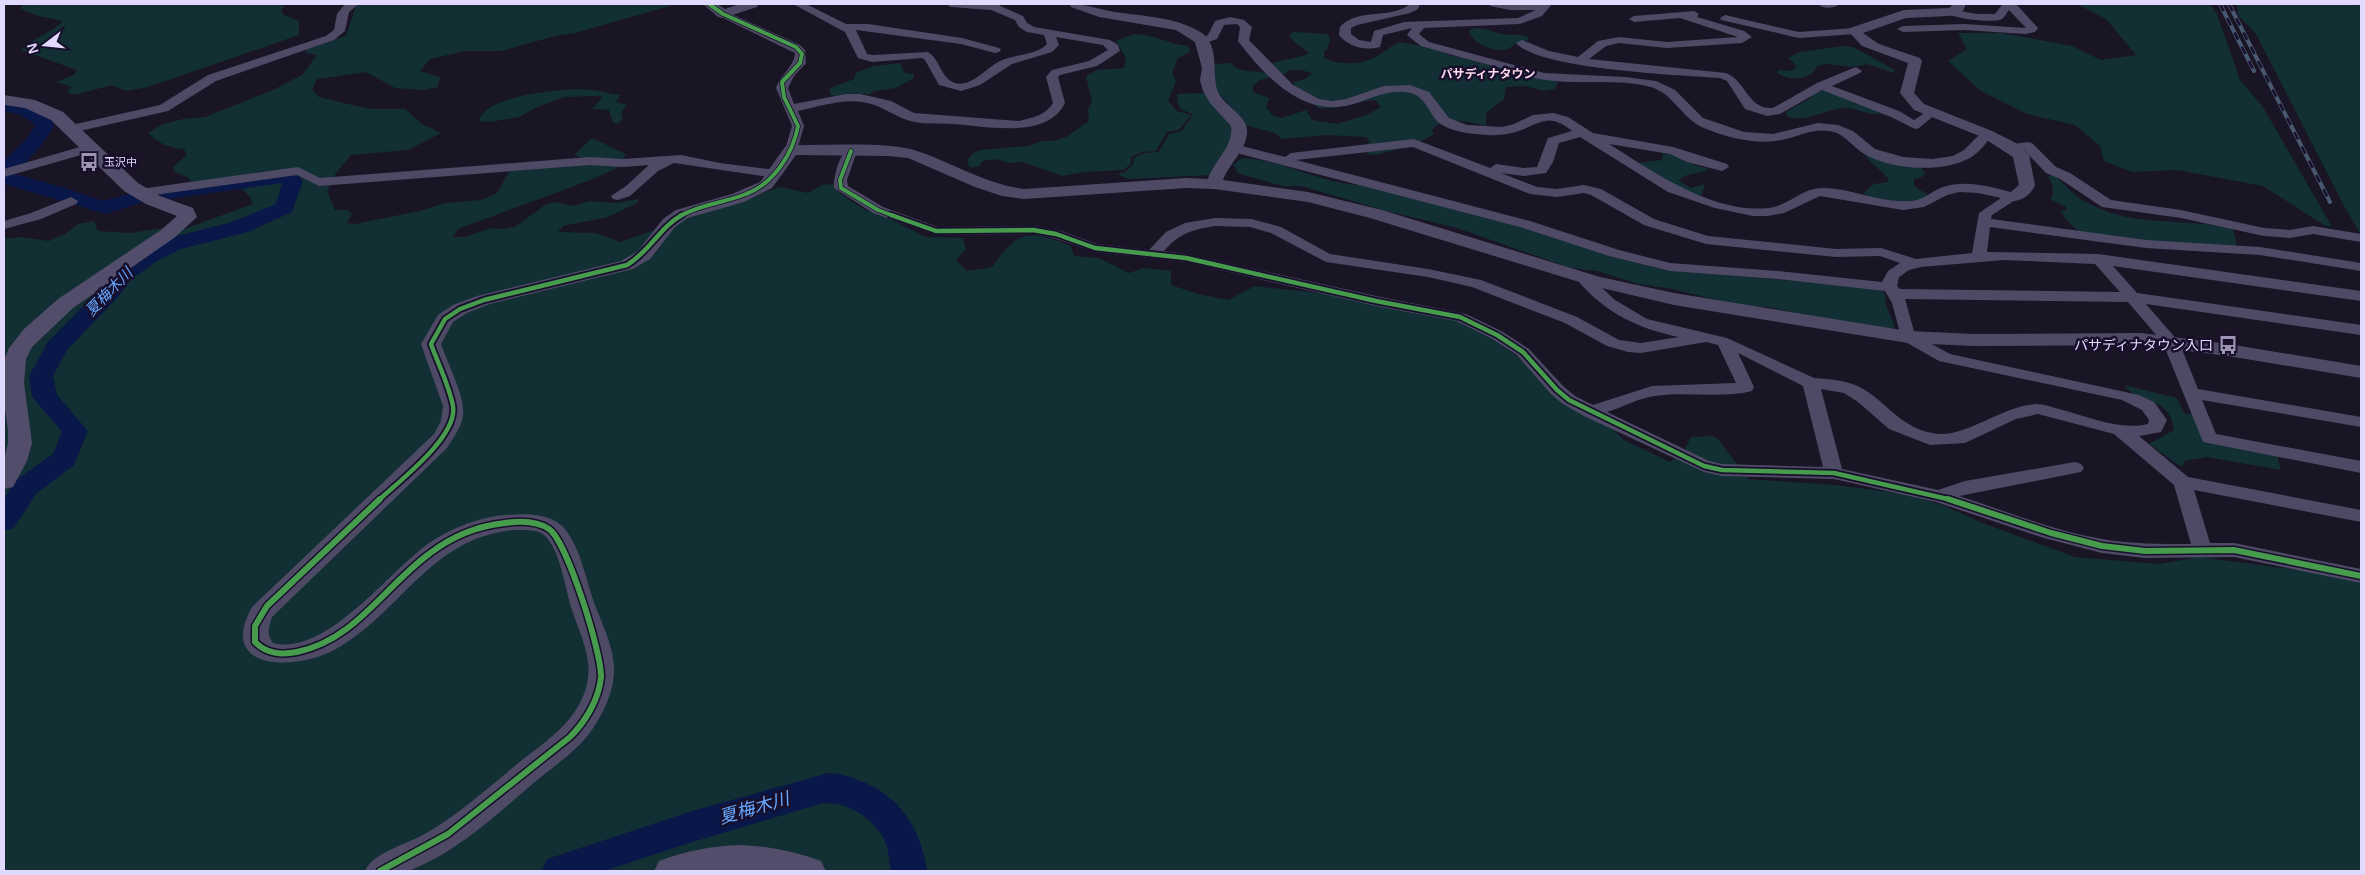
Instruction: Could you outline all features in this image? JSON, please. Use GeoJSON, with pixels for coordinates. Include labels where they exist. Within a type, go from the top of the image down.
{"type":"FeatureCollection","features":[{"type":"Feature","properties":{"kind":"main road"},"geometry":{"type":"LineString","coordinates":[[4,100],[48,111],[57,116],[112,171],[140,193],[186,212],[187,217],[162,238],[97,280],[58,310],[29,336],[20,348],[15,359],[12,374],[20,439],[19,453],[4,481]]}},
{"type":"Feature","properties":{"kind":"main road"},"geometry":{"type":"LineString","coordinates":[[671,871],[717,861],[766,862],[794,866],[809,871]]}},
{"type":"Feature","properties":{"kind":"street"},"geometry":{"type":"LineString","coordinates":[[71,129],[164,108],[175,103],[212,78],[330,38],[339,31],[342,12],[348,5],[354,4]]}},
{"type":"Feature","properties":{"kind":"street"},"geometry":{"type":"LineString","coordinates":[[380,871],[417,853],[456,829],[576,730],[593,704],[601,677],[598,647],[581,603],[564,545],[553,530],[538,524],[498,523],[462,534],[445,542],[424,558],[353,624],[327,642],[300,653],[282,654],[261,649],[255,642],[255,626],[261,613],[439,443],[448,429],[454,416],[453,406],[431,344],[445,319],[460,309],[484,300],[626,265],[644,255],[669,223],[682,214],[745,195],[766,185],[776,174],[791,150],[798,126],[784,97],[782,82],[800,63],[802,54],[800,51],[723,14],[709,4]]}},
{"type":"Feature","properties":{"kind":"street"},"geometry":{"type":"LineString","coordinates":[[723,14],[752,4]]}},
{"type":"Feature","properties":{"kind":"street"},"geometry":{"type":"LineString","coordinates":[[798,4],[850,30],[862,56],[872,59],[924,54],[930,58],[943,82],[954,86],[974,84],[1002,64],[1048,50],[1053,45],[1049,34]]}},
{"type":"Feature","properties":{"kind":"street"},"geometry":{"type":"LineString","coordinates":[[790,108],[846,98],[860,98],[887,104],[911,117],[1010,125],[1029,124],[1046,117],[1057,107],[1058,98],[1052,77],[1056,72],[1093,64],[1114,51],[1114,47],[1106,42],[1049,34],[1026,28],[1019,18],[995,5],[951,4]]}},
{"type":"Feature","properties":{"kind":"street"},"geometry":{"type":"LineString","coordinates":[[1076,4],[1098,13],[1180,28],[1196,35],[1202,41],[1209,68],[1207,80],[1210,91],[1215,100],[1239,125],[1239,136],[1234,148],[1222,164],[1214,184]]}},
{"type":"Feature","properties":{"kind":"street"},"geometry":{"type":"LineString","coordinates":[[1415,4],[1414,7],[1405,11],[1354,22],[1344,31],[1351,40],[1372,46],[1376,45],[1376,36],[1382,31],[1397,26],[1520,22],[1534,17],[1545,6]]}},
{"type":"Feature","properties":{"kind":"street"},"geometry":{"type":"LineString","coordinates":[[1494,4],[1510,7],[1545,6]]}},
{"type":"Feature","properties":{"kind":"street"},"geometry":{"type":"LineString","coordinates":[[1823,4],[1834,4]]}},
{"type":"Feature","properties":{"kind":"street"},"geometry":{"type":"LineString","coordinates":[[1634,19],[1703,13],[1799,35],[1855,31],[1904,14],[1954,8],[1990,18],[1998,17],[2006,7],[2012,6],[2032,28],[2025,31],[1964,27],[1903,29]]}},
{"type":"Feature","properties":{"kind":"street"},"geometry":{"type":"LineString","coordinates":[[1580,61],[1606,42],[1619,40],[1689,44],[1742,40],[1746,37],[1740,33],[1683,16]]}},
{"type":"Feature","properties":{"kind":"street"},"geometry":{"type":"LineString","coordinates":[[1202,41],[1213,38],[1219,23],[1241,22],[1246,27],[1244,41],[1268,68],[1290,89],[1314,102],[1336,105],[1352,101],[1377,90],[1410,89],[1426,94],[1439,114],[1450,124],[1494,131],[1513,129],[1530,119],[1544,116],[1560,118],[1678,193],[1713,204],[1761,212],[1779,211],[1807,194],[1822,192],[1904,205],[1923,203],[1942,192],[1964,188],[2013,197]]}},
{"type":"Feature","properties":{"kind":"street"},"geometry":{"type":"LineString","coordinates":[[1420,25],[1413,35],[1425,44],[1536,74],[1562,79],[1598,79],[1651,84],[1666,89],[1678,96],[1694,119],[1735,134],[1757,138],[1781,136],[1814,126],[1828,126],[1844,130],[1864,148],[1880,157],[1928,162],[1954,160],[1965,156],[1987,134]]}},
{"type":"Feature","properties":{"kind":"street"},"geometry":{"type":"LineString","coordinates":[[846,27],[868,27],[962,41],[995,50]]}},
{"type":"Feature","properties":{"kind":"street"},"geometry":{"type":"LineString","coordinates":[[1855,31],[1859,38],[1875,47],[1908,56],[1916,61],[1908,93],[1919,107],[1987,134],[2013,148],[2022,159],[2027,184],[2025,190],[1986,213],[1979,255]]}},
{"type":"Feature","properties":{"kind":"street"},"geometry":{"type":"LineString","coordinates":[[1522,43],[1546,54],[1605,66],[1722,75],[1731,79],[1749,106],[1767,112],[1776,111],[1821,86],[1856,71]]}},
{"type":"Feature","properties":{"kind":"street"},"geometry":{"type":"LineString","coordinates":[[1821,86],[1895,114],[1915,124],[1931,113]]}},
{"type":"Feature","properties":{"kind":"street"},"geometry":{"type":"LineString","coordinates":[[1466,164],[1517,172],[1533,172],[1544,167],[1553,140],[1586,134],[1666,149],[1722,167]]}},
{"type":"Feature","properties":{"kind":"street"},"geometry":{"type":"LineString","coordinates":[[1279,158],[1377,149],[1408,143],[1420,145],[1535,191],[1557,193],[1584,189],[1596,192],[1649,222],[1706,240],[1836,253],[1881,252],[1916,264]]}},
{"type":"Feature","properties":{"kind":"street"},"geometry":{"type":"LineString","coordinates":[[2013,148],[2027,146],[2051,170],[2065,176],[2107,204],[2181,214],[2264,232],[2290,234],[2313,230],[2361,238]]}},
{"type":"Feature","properties":{"kind":"street"},"geometry":{"type":"LineString","coordinates":[[7,173],[90,148]]}},
{"type":"Feature","properties":{"kind":"street"},"geometry":{"type":"LineString","coordinates":[[1234,148],[1279,158],[1525,224],[1614,253],[1670,267],[1777,275],[1892,290],[2132,297],[2361,330]]}},
{"type":"Feature","properties":{"kind":"street"},"geometry":{"type":"LineString","coordinates":[[791,150],[911,154],[981,184],[1002,191],[1024,194],[1074,192],[1168,183],[1214,184],[1308,197],[1342,205],[1584,279],[1674,298],[1908,337],[1974,340],[2141,339],[2361,372]]}},
{"type":"Feature","properties":{"kind":"street"},"geometry":{"type":"LineString","coordinates":[[851,151],[840,180],[841,188],[878,210],[924,227],[944,232],[1033,230],[1056,234],[1095,248],[1186,258],[1376,301],[1460,317],[1513,344],[1532,361],[1556,390],[1590,412],[1704,466],[1722,470],[1834,473],[1939,496],[2051,533],[2102,546],[2145,551],[2202,549],[2251,553],[2361,576]]}},
{"type":"Feature","properties":{"kind":"street"},"geometry":{"type":"LineString","coordinates":[[140,193],[298,171],[304,172],[313,180],[319,182],[548,166],[590,160],[623,163],[680,158],[700,164]]}},
{"type":"Feature","properties":{"kind":"street"},"geometry":{"type":"LineString","coordinates":[[618,196],[631,190],[656,166],[678,163],[700,164],[776,174]]}},
{"type":"Feature","properties":{"kind":"street"},"geometry":{"type":"LineString","coordinates":[[4,225],[36,216],[71,201]]}},
{"type":"Feature","properties":{"kind":"street"},"geometry":{"type":"LineString","coordinates":[[1152,254],[1171,235],[1190,226],[1215,222],[1251,224],[1276,230],[1326,258],[1428,273],[1476,283],[1571,320],[1613,343],[1628,347],[1641,348],[1706,337]]}},
{"type":"Feature","properties":{"kind":"street"},"geometry":{"type":"LineString","coordinates":[[1983,222],[2146,244],[2260,252],[2361,266]]}},
{"type":"Feature","properties":{"kind":"street"},"geometry":{"type":"LineString","coordinates":[[1584,279],[1593,290],[1630,316],[1662,329],[1706,337],[1725,343],[1775,364],[1811,384],[1835,385],[1850,389],[1864,398],[1895,425],[1930,439],[1958,439],[2011,414],[2038,408],[2120,430],[2142,431],[2155,428],[2158,420],[2156,414],[2141,401],[2122,395],[1946,358],[1908,337],[1889,282],[1900,269],[1916,264],[1979,255],[2098,258],[2361,296]]}},
{"type":"Feature","properties":{"kind":"street"},"geometry":{"type":"LineString","coordinates":[[2098,258],[2171,342],[2209,438],[2361,467]]}},
{"type":"Feature","properties":{"kind":"street"},"geometry":{"type":"LineString","coordinates":[[1590,412],[1652,391],[1692,388],[1717,390],[1746,387],[1725,343]]}},
{"type":"Feature","properties":{"kind":"street"},"geometry":{"type":"LineString","coordinates":[[1811,384],[1834,473]]}},
{"type":"Feature","properties":{"kind":"street"},"geometry":{"type":"LineString","coordinates":[[2192,392],[2361,422]]}},
{"type":"Feature","properties":{"kind":"street"},"geometry":{"type":"LineString","coordinates":[[2120,430],[2182,482],[2361,516]]}},
{"type":"Feature","properties":{"kind":"street"},"geometry":{"type":"LineString","coordinates":[[1939,496],[1965,487],[2075,468]]}},
{"type":"Feature","properties":{"kind":"street"},"geometry":{"type":"LineString","coordinates":[[2182,482],[2202,549]]}},
{"type":"Feature","properties":{"kind":"green space"},"geometry":{"type":"Polygon","coordinates":[[[21,4],[285,4],[281,11],[284,15],[299,21],[299,35],[148,87],[126,91],[112,85],[74,95],[67,92],[72,87],[56,82],[74,75],[77,70],[21,50],[63,21],[30,13],[20,8],[23,5],[21,4]]]}},
{"type":"Feature","properties":{"kind":"green space"},"geometry":{"type":"Polygon","coordinates":[[[357,4],[677,4],[575,33],[555,36],[501,51],[465,51],[430,59],[420,71],[440,77],[438,87],[424,90],[395,88],[366,72],[317,79],[312,90],[319,97],[372,109],[405,109],[422,124],[441,133],[408,150],[351,155],[336,173],[327,191],[335,210],[347,210],[352,214],[347,223],[355,224],[420,211],[445,203],[481,200],[497,193],[509,172],[516,169],[584,159],[574,155],[592,138],[626,154],[617,168],[593,179],[458,229],[453,237],[465,237],[491,228],[515,227],[545,205],[554,202],[574,206],[589,201],[616,203],[639,199],[637,203],[608,217],[563,226],[558,232],[596,233],[620,242],[780,187],[808,193],[822,185],[833,184],[838,192],[865,210],[884,216],[926,237],[963,238],[966,249],[956,260],[967,271],[992,267],[1001,254],[1018,239],[1035,235],[1071,246],[1074,256],[1099,258],[1129,273],[1144,268],[1171,271],[1171,285],[1198,294],[1228,300],[1255,286],[1327,294],[1455,318],[1489,336],[1524,361],[1608,425],[1624,440],[1670,462],[1684,451],[1691,437],[1712,436],[1718,439],[1748,479],[1835,485],[1906,494],[1945,506],[1980,522],[2075,557],[2159,564],[2199,557],[2305,571],[2361,582],[2361,871],[4,871],[4,239],[20,237],[49,241],[65,234],[78,224],[94,221],[98,231],[130,233],[164,228],[184,229],[253,204],[250,196],[237,187],[209,183],[193,185],[189,178],[175,172],[173,167],[187,155],[184,149],[164,144],[148,133],[161,125],[183,119],[205,117],[273,90],[302,75],[317,55],[305,53],[307,49],[346,36],[357,4]]]}},
{"type":"Feature","properties":{"kind":"green space"},"geometry":{"type":"Polygon","coordinates":[[[2077,4],[2210,4],[2217,14],[2240,80],[2263,107],[2332,227],[2324,225],[2263,186],[2178,170],[2132,172],[2104,161],[2100,146],[2075,125],[2027,114],[1981,91],[1948,61],[1967,49],[1958,33],[2002,33],[2072,46],[2101,60],[2136,55],[2106,19],[2077,4]]]}},
{"type":"Feature","properties":{"kind":"green space"},"geometry":{"type":"Polygon","coordinates":[[[2237,4],[2355,4],[2361,6],[2361,235],[2343,204],[2256,34],[2238,15],[2237,4]]]}},
{"type":"Feature","properties":{"kind":"green space"},"geometry":{"type":"Polygon","coordinates":[[[1474,28],[1506,35],[1525,36],[1529,40],[1514,44],[1504,50],[1497,50],[1476,41],[1469,31],[1474,28]]]}},
{"type":"Feature","properties":{"kind":"green space"},"geometry":{"type":"Polygon","coordinates":[[[1294,32],[1328,34],[1330,39],[1327,50],[1324,51],[1324,58],[1330,61],[1352,63],[1366,61],[1399,42],[1428,47],[1452,56],[1481,61],[1558,82],[1555,89],[1544,91],[1525,86],[1506,87],[1504,99],[1486,113],[1486,126],[1458,120],[1444,122],[1432,130],[1434,134],[1414,145],[1376,155],[1368,154],[1364,148],[1370,141],[1366,137],[1326,135],[1282,139],[1275,133],[1245,125],[1214,88],[1215,64],[1231,63],[1239,69],[1269,74],[1269,78],[1260,80],[1253,86],[1253,92],[1269,98],[1266,107],[1273,116],[1282,118],[1306,110],[1312,120],[1337,124],[1369,114],[1381,107],[1375,100],[1333,108],[1318,108],[1304,91],[1295,88],[1293,82],[1305,79],[1313,73],[1288,70],[1285,74],[1278,74],[1271,66],[1273,63],[1309,53],[1292,40],[1289,35],[1294,32]]]}},
{"type":"Feature","properties":{"kind":"green space"},"geometry":{"type":"Polygon","coordinates":[[[1134,34],[1150,36],[1188,46],[1190,52],[1178,58],[1172,73],[1176,81],[1168,101],[1177,111],[1191,115],[1179,130],[1167,132],[1156,151],[1142,152],[1131,157],[1131,164],[1123,170],[1085,172],[1062,176],[1023,162],[1010,163],[995,159],[983,161],[979,166],[970,168],[967,161],[972,154],[980,150],[1028,146],[1042,141],[1053,141],[1066,137],[1089,121],[1088,109],[1092,102],[1086,76],[1097,70],[1124,68],[1126,58],[1116,41],[1134,34]]]}},
{"type":"Feature","properties":{"kind":"green space"},"geometry":{"type":"Polygon","coordinates":[[[1843,46],[1853,47],[1895,70],[1894,73],[1867,64],[1852,67],[1827,64],[1817,66],[1810,75],[1805,77],[1793,78],[1777,73],[1778,70],[1792,71],[1797,66],[1788,58],[1800,52],[1843,46]]]}},
{"type":"Feature","properties":{"kind":"green space"},"geometry":{"type":"Polygon","coordinates":[[[900,63],[905,73],[914,74],[913,79],[895,88],[874,91],[870,94],[834,96],[830,94],[830,88],[854,79],[856,73],[874,66],[900,63]]]}},
{"type":"Feature","properties":{"kind":"green space"},"geometry":{"type":"Polygon","coordinates":[[[579,89],[620,95],[616,102],[627,105],[621,113],[623,118],[618,124],[613,122],[609,110],[592,109],[602,98],[600,96],[564,97],[535,108],[519,117],[490,122],[479,121],[484,112],[494,105],[507,100],[539,93],[579,89]]]}},
{"type":"Feature","properties":{"kind":"green space"},"geometry":{"type":"Polygon","coordinates":[[[1818,91],[1826,91],[1879,110],[1881,113],[1872,114],[1844,108],[1801,118],[1787,116],[1786,112],[1809,99],[1818,91]]]}},
{"type":"Feature","properties":{"kind":"green space"},"geometry":{"type":"Polygon","coordinates":[[[1205,93],[1234,126],[1229,144],[1213,175],[1129,179],[1117,174],[1125,172],[1133,165],[1134,158],[1144,153],[1159,152],[1169,134],[1182,131],[1193,114],[1180,108],[1177,94],[1205,93]]]}},
{"type":"Feature","properties":{"kind":"green space"},"geometry":{"type":"Polygon","coordinates":[[[1663,153],[1674,155],[1708,170],[1689,174],[1679,181],[1691,188],[1705,184],[1702,195],[1696,198],[1636,163],[1662,160],[1663,153]]]}},
{"type":"Feature","properties":{"kind":"green space"},"geometry":{"type":"Polygon","coordinates":[[[1864,155],[1920,166],[1925,173],[1922,177],[1914,179],[1914,186],[1928,195],[1922,200],[1906,204],[1878,200],[1863,193],[1874,184],[1888,182],[1888,178],[1864,155]]]}},
{"type":"Feature","properties":{"kind":"green space"},"geometry":{"type":"Polygon","coordinates":[[[1242,158],[1280,165],[1342,183],[1370,185],[1539,231],[1611,256],[1665,270],[1877,288],[1885,293],[1886,305],[1895,327],[1882,330],[1767,307],[1737,305],[1673,289],[1639,284],[1597,271],[1571,268],[1457,228],[1383,210],[1301,186],[1282,186],[1237,173],[1233,165],[1242,158]]]}},
{"type":"Feature","properties":{"kind":"green space"},"geometry":{"type":"Polygon","coordinates":[[[2053,175],[2081,199],[2111,213],[2141,219],[2203,224],[2233,229],[2237,245],[2210,246],[2109,238],[2082,233],[2073,227],[2062,214],[2061,211],[2067,210],[2066,207],[2050,199],[2053,191],[2048,176],[2053,175]]]}},
{"type":"Feature","properties":{"kind":"green space"},"geometry":{"type":"Polygon","coordinates":[[[2124,385],[2177,398],[2184,413],[2194,415],[2206,440],[2276,452],[2281,470],[2207,457],[2184,461],[2183,466],[2180,466],[2149,444],[2174,430],[2171,419],[2166,411],[2160,405],[2136,394],[2124,385]]]}},
{"type":"Feature","properties":{"kind":"waterway","name":"夏梅木川"},"geometry":{"type":"LineString","coordinates":[[4,106],[21,109],[33,114],[46,125],[33,143],[5,171],[5,178],[58,192],[99,207],[106,208],[136,198]]}},
{"type":"Feature","properties":{"kind":"waterway","name":"夏梅木川"},"geometry":{"type":"LineString","coordinates":[[4,521],[26,487],[65,459],[75,431],[45,397],[41,376],[57,347],[111,291],[122,275],[149,256],[173,244],[240,227],[285,208],[293,181],[290,177],[284,177],[169,193]]}},
{"type":"Feature","properties":{"kind":"waterway","name":"夏梅木川"},"geometry":{"type":"LineString","coordinates":[[560,871],[689,827],[820,789],[832,788],[856,793],[885,814],[893,823],[903,841],[909,871]]}},
{"type":"Feature","properties":{"kind":"railway"},"geometry":{"type":"LineString","coordinates":[[2220,4],[2254,71]]}},
{"type":"Feature","properties":{"kind":"railway"},"geometry":{"type":"LineString","coordinates":[[2229,4],[2330,202]]}},
{"type":"Feature","properties":{"kind":"cycle path"},"geometry":{"type":"LineString","coordinates":[[380,871],[429,846],[466,821],[570,737],[589,713],[600,683],[601,664],[599,651],[562,543],[549,529],[540,524],[527,522],[495,524],[462,534],[447,541],[427,555],[354,624],[334,639],[312,649],[288,654],[274,653],[266,650],[255,642],[255,626],[267,606],[439,443],[445,434],[451,421],[453,406],[431,344],[445,319],[460,309],[484,300],[627,265],[642,254],[663,229],[676,218],[690,210],[746,194],[759,188],[772,177],[784,161],[793,144],[798,126],[784,97],[782,82],[800,63],[802,54],[796,47],[723,14],[709,4]]}},
{"type":"Feature","properties":{"kind":"cycle path"},"geometry":{"type":"LineString","coordinates":[[851,151],[840,180],[841,188],[878,210],[936,231],[1033,230],[1056,234],[1095,248],[1186,258],[1376,301],[1460,317],[1497,335],[1523,352],[1557,390],[1569,400],[1704,466],[1722,470],[1834,473],[1939,496],[2051,533],[2102,546],[2145,551],[2234,550],[2361,576]]}},
{"type":"Feature","properties":{"kind":"place","name":"玉沢中"},"geometry":{"type":"Point","coordinates":[89,162]}},
{"type":"Feature","properties":{"kind":"place","name":"パサディナタウン入口"},"geometry":{"type":"Point","coordinates":[2228,345]}},
{"type":"Feature","properties":{"kind":"district","name":"パサディナタウン"},"geometry":{"type":"Point","coordinates":[1488,74]}}]}
